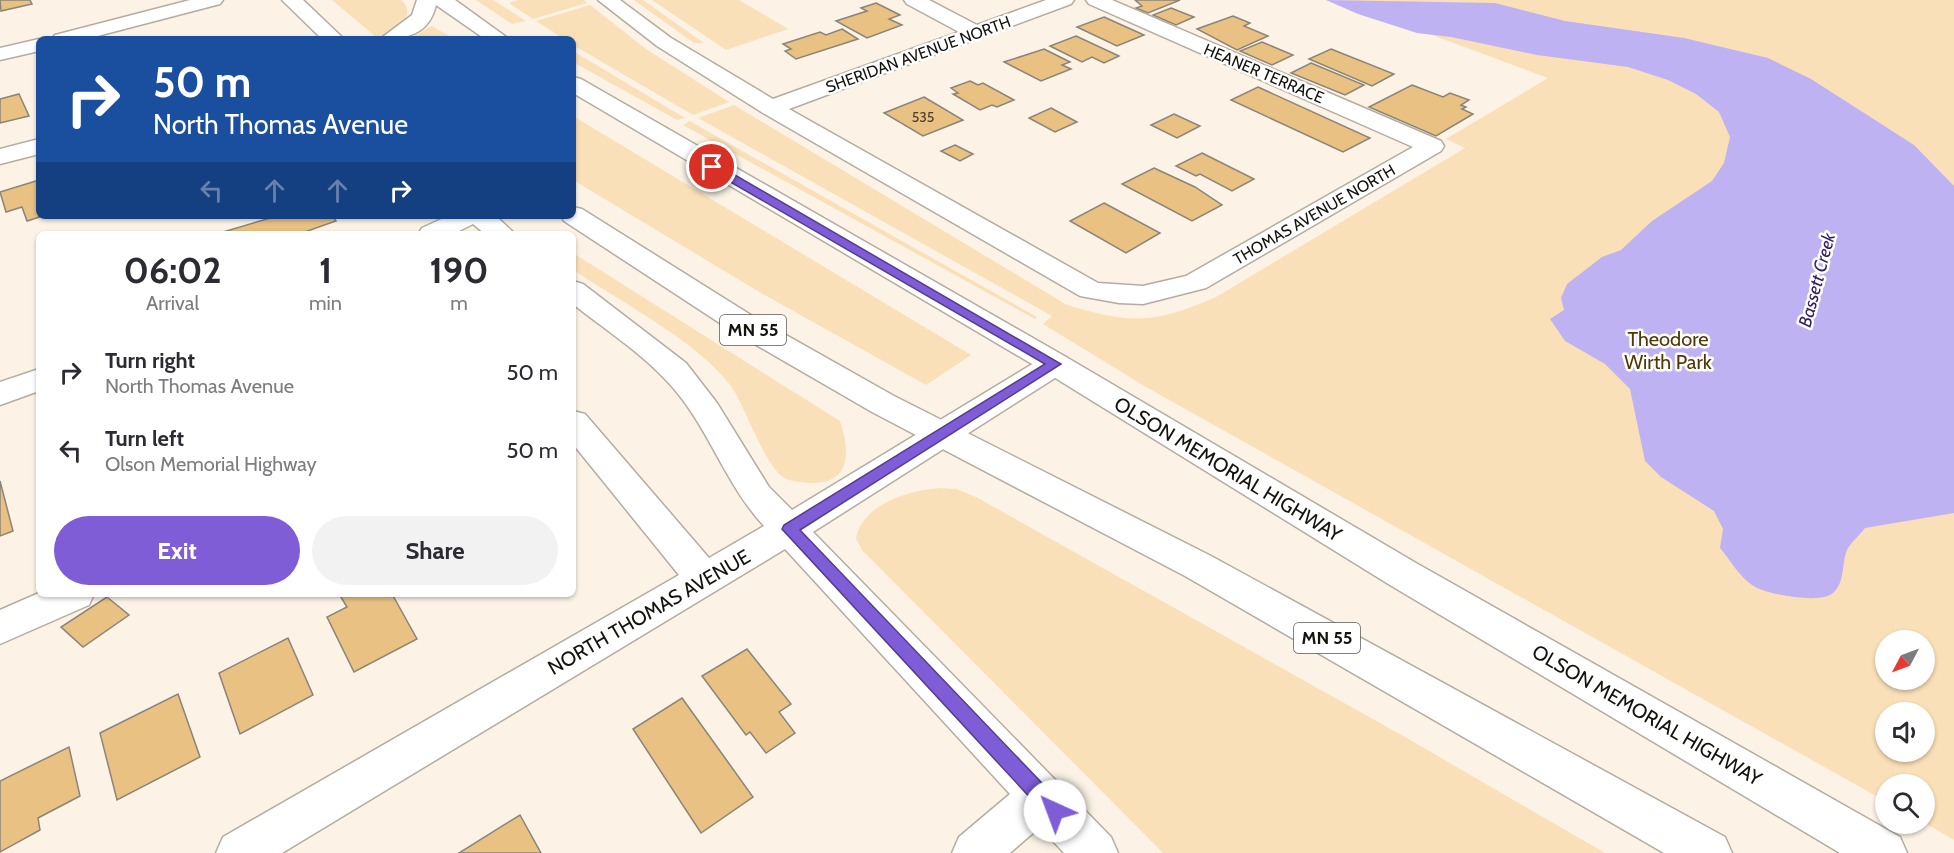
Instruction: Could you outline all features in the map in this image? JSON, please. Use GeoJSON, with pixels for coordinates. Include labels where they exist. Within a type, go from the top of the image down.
{"type":"FeatureCollection","features":[{"type":"Feature","properties":{"kind":"street"},"geometry":{"type":"LineString","coordinates":[[74,36],[213,0]]}},
{"type":"Feature","properties":{"kind":"street"},"geometry":{"type":"LineString","coordinates":[[292,0],[331,36]]}},
{"type":"Feature","properties":{"kind":"street"},"geometry":{"type":"LineString","coordinates":[[395,36],[418,21],[425,12],[427,0]]}},
{"type":"Feature","properties":{"kind":"street"},"geometry":{"type":"LineString","coordinates":[[442,0],[495,36]]}},
{"type":"Feature","properties":{"kind":"street","name":"THOMAS AVENUE NORTH"},"geometry":{"type":"LineString","coordinates":[[608,0],[664,42],[771,108],[1090,291],[1124,297],[1160,295],[1196,282],[1432,146]]}},
{"type":"Feature","properties":{"kind":"street"},"geometry":{"type":"LineString","coordinates":[[914,0],[975,32]]}},
{"type":"Feature","properties":{"kind":"street","name":"SHERIDAN AVENUE NORTH"},"geometry":{"type":"LineString","coordinates":[[771,108],[1064,0]]}},
{"type":"Feature","properties":{"kind":"street","name":"HEANER TERRACE"},"geometry":{"type":"LineString","coordinates":[[1096,0],[1432,146]]}},
{"type":"Feature","properties":{"kind":"street"},"geometry":{"type":"LineString","coordinates":[[0,54],[36,46]]}},
{"type":"Feature","properties":{"kind":"street","name":"OLSON MEMORIAL HIGHWAY"},"geometry":{"type":"LineString","coordinates":[[576,86],[1055,364],[1403,574],[1884,853]]}},
{"type":"Feature","properties":{"kind":"street"},"geometry":{"type":"LineString","coordinates":[[0,157],[36,147]]}},
{"type":"Feature","properties":{"kind":"street","name":"MN 55"},"geometry":{"type":"LineString","coordinates":[[576,217],[743,324],[939,434],[1198,566],[1709,853]]}},
{"type":"Feature","properties":{"kind":"street"},"geometry":{"type":"LineString","coordinates":[[438,231],[464,219]]}},
{"type":"Feature","properties":{"kind":"street"},"geometry":{"type":"LineString","coordinates":[[483,219],[498,231]]}},
{"type":"Feature","properties":{"kind":"street"},"geometry":{"type":"LineString","coordinates":[[576,292],[675,370],[706,411],[757,496],[1095,853]]}},
{"type":"Feature","properties":{"kind":"street","name":"NORTH THOMAS AVENUE"},"geometry":{"type":"LineString","coordinates":[[239,853],[789,529],[1055,364]]}},
{"type":"Feature","properties":{"kind":"street"},"geometry":{"type":"LineString","coordinates":[[0,394],[36,380]]}},
{"type":"Feature","properties":{"kind":"street"},"geometry":{"type":"LineString","coordinates":[[576,426],[704,578]]}},
{"type":"Feature","properties":{"kind":"street"},"geometry":{"type":"LineString","coordinates":[[0,628],[68,597]]}},
{"type":"Feature","properties":{"kind":"street"},"geometry":{"type":"LineString","coordinates":[[975,853],[1042,796]]}},
{"type":"Feature","properties":{"kind":"green space"},"geometry":{"type":"Polygon","coordinates":[[[332,0],[401,0],[406,6],[406,18],[396,28],[375,36],[332,0]]]}},
{"type":"Feature","properties":{"kind":"green space"},"geometry":{"type":"Polygon","coordinates":[[[476,0],[493,0],[526,21],[512,24],[476,0]]]}},
{"type":"Feature","properties":{"kind":"green space"},"geometry":{"type":"Polygon","coordinates":[[[518,0],[584,0],[587,3],[533,19],[509,3],[518,0]]]}},
{"type":"Feature","properties":{"kind":"green space"},"geometry":{"type":"Polygon","coordinates":[[[634,0],[643,0],[704,43],[694,43],[634,0]]]}},
{"type":"Feature","properties":{"kind":"green space"},"geometry":{"type":"Polygon","coordinates":[[[652,0],[739,0],[788,29],[726,50],[652,0]]]}},
{"type":"Feature","properties":{"kind":"green space","name":"Theodore Wirth Park"},"geometry":{"type":"Polygon","coordinates":[[[1337,0],[1954,0],[1954,840],[1935,829],[1935,774],[1875,774],[1875,795],[1146,387],[1043,324],[1052,316],[698,118],[734,105],[1067,305],[1126,318],[1142,318],[1176,312],[1216,297],[1465,148],[1446,139],[1548,78],[1337,0]]]}},
{"type":"Feature","properties":{"kind":"green space"},"geometry":{"type":"Polygon","coordinates":[[[590,5],[646,49],[729,102],[693,115],[576,47],[576,36],[559,36],[536,21],[590,5]]]}},
{"type":"Feature","properties":{"kind":"green space"},"geometry":{"type":"Polygon","coordinates":[[[432,26],[449,36],[414,36],[432,26]]]}},
{"type":"Feature","properties":{"kind":"green space"},"geometry":{"type":"Polygon","coordinates":[[[576,53],[685,118],[677,120],[576,64],[576,53]]]}},
{"type":"Feature","properties":{"kind":"green space"},"geometry":{"type":"Polygon","coordinates":[[[576,118],[971,355],[926,385],[761,293],[576,182],[576,118]]]}},
{"type":"Feature","properties":{"kind":"green space"},"geometry":{"type":"Polygon","coordinates":[[[690,121],[1037,317],[1035,319],[683,125],[690,121]]]}},
{"type":"Feature","properties":{"kind":"green space"},"geometry":{"type":"Polygon","coordinates":[[[576,255],[840,421],[846,454],[841,472],[824,482],[800,482],[783,477],[762,448],[731,386],[699,353],[576,272],[576,255]]]}},
{"type":"Feature","properties":{"kind":"green space"},"geometry":{"type":"Polygon","coordinates":[[[941,488],[956,489],[976,497],[1405,737],[1605,853],[1163,853],[862,550],[856,538],[860,526],[878,507],[902,495],[941,488]]]}},
{"type":"Feature","properties":{"kind":"water","name":"Bassett Creek"},"geometry":{"type":"Polygon","coordinates":[[[1326,0],[1495,3],[1565,21],[1684,38],[1768,58],[1811,79],[1914,145],[1954,186],[1954,513],[1865,528],[1847,550],[1840,583],[1833,593],[1827,596],[1808,598],[1784,596],[1751,585],[1720,548],[1723,529],[1714,511],[1661,477],[1645,461],[1630,389],[1605,364],[1565,341],[1550,319],[1564,310],[1561,298],[1567,284],[1602,257],[1621,250],[1652,221],[1712,181],[1724,163],[1730,137],[1719,112],[1696,94],[1668,80],[1628,67],[1537,55],[1451,37],[1417,33],[1358,14],[1326,0]]]}},
{"type":"Feature","properties":{"kind":"building"},"geometry":{"type":"Polygon","coordinates":[[[0,0],[30,0],[32,4],[1,11],[0,0]]]}},
{"type":"Feature","properties":{"kind":"building"},"geometry":{"type":"Polygon","coordinates":[[[1135,0],[1180,0],[1148,13],[1136,8],[1142,6],[1135,0]]]}},
{"type":"Feature","properties":{"kind":"building"},"geometry":{"type":"Polygon","coordinates":[[[876,3],[900,15],[889,19],[902,25],[867,38],[836,21],[867,11],[861,8],[876,3]]]}},
{"type":"Feature","properties":{"kind":"building"},"geometry":{"type":"Polygon","coordinates":[[[1171,8],[1194,17],[1176,25],[1153,15],[1171,8]]]}},
{"type":"Feature","properties":{"kind":"building"},"geometry":{"type":"Polygon","coordinates":[[[1233,16],[1250,23],[1244,26],[1268,36],[1237,50],[1197,29],[1233,16]]]}},
{"type":"Feature","properties":{"kind":"building"},"geometry":{"type":"Polygon","coordinates":[[[1104,17],[1144,35],[1117,46],[1077,27],[1104,17]]]}},
{"type":"Feature","properties":{"kind":"building"},"geometry":{"type":"Polygon","coordinates":[[[842,29],[858,39],[796,59],[785,51],[791,49],[783,44],[820,32],[826,35],[842,29]]]}},
{"type":"Feature","properties":{"kind":"building"},"geometry":{"type":"Polygon","coordinates":[[[1076,36],[1119,56],[1104,63],[1092,57],[1082,62],[1050,46],[1076,36]]]}},
{"type":"Feature","properties":{"kind":"building"},"geometry":{"type":"Polygon","coordinates":[[[1262,42],[1293,55],[1272,65],[1240,51],[1262,42]]]}},
{"type":"Feature","properties":{"kind":"building"},"geometry":{"type":"Polygon","coordinates":[[[1044,49],[1070,62],[1062,65],[1071,69],[1041,81],[1004,62],[1044,49]]]}},
{"type":"Feature","properties":{"kind":"building"},"geometry":{"type":"Polygon","coordinates":[[[1331,49],[1394,74],[1372,86],[1309,59],[1331,49]]]}},
{"type":"Feature","properties":{"kind":"building"},"geometry":{"type":"Polygon","coordinates":[[[1311,63],[1364,85],[1345,95],[1291,73],[1311,63]]]}},
{"type":"Feature","properties":{"kind":"building"},"geometry":{"type":"Polygon","coordinates":[[[970,81],[978,85],[983,83],[1014,100],[997,107],[992,105],[980,110],[953,94],[958,93],[951,88],[970,81]]]}},
{"type":"Feature","properties":{"kind":"building"},"geometry":{"type":"Polygon","coordinates":[[[1412,85],[1443,97],[1450,93],[1469,100],[1461,105],[1466,107],[1462,109],[1473,114],[1436,136],[1369,107],[1412,85]]]}},
{"type":"Feature","properties":{"kind":"building"},"geometry":{"type":"Polygon","coordinates":[[[1258,87],[1370,138],[1343,152],[1231,100],[1258,87]]]}},
{"type":"Feature","properties":{"kind":"building"},"geometry":{"type":"Polygon","coordinates":[[[19,94],[29,116],[0,123],[0,99],[19,94]]]}},
{"type":"Feature","properties":{"kind":"building"},"geometry":{"type":"Polygon","coordinates":[[[924,97],[963,120],[923,136],[884,113],[924,97]]]}},
{"type":"Feature","properties":{"kind":"building"},"geometry":{"type":"Polygon","coordinates":[[[1051,108],[1077,122],[1055,132],[1029,118],[1051,108]]]}},
{"type":"Feature","properties":{"kind":"building"},"geometry":{"type":"Polygon","coordinates":[[[1174,114],[1200,126],[1177,138],[1151,125],[1174,114]]]}},
{"type":"Feature","properties":{"kind":"building"},"geometry":{"type":"Polygon","coordinates":[[[955,145],[973,154],[960,161],[941,151],[955,145]]]}},
{"type":"Feature","properties":{"kind":"building"},"geometry":{"type":"Polygon","coordinates":[[[1202,153],[1254,179],[1232,191],[1200,174],[1196,176],[1176,166],[1202,153]]]}},
{"type":"Feature","properties":{"kind":"building"},"geometry":{"type":"Polygon","coordinates":[[[1154,168],[1195,187],[1222,205],[1192,221],[1122,184],[1154,168]]]}},
{"type":"Feature","properties":{"kind":"building"},"geometry":{"type":"Polygon","coordinates":[[[36,181],[36,218],[27,221],[22,207],[6,212],[0,192],[36,181]]]}},
{"type":"Feature","properties":{"kind":"building"},"geometry":{"type":"Polygon","coordinates":[[[1104,203],[1160,233],[1126,253],[1070,221],[1104,203]]]}},
{"type":"Feature","properties":{"kind":"building"},"geometry":{"type":"Polygon","coordinates":[[[267,219],[334,219],[336,221],[308,231],[226,231],[267,219]]]}},
{"type":"Feature","properties":{"kind":"building"},"geometry":{"type":"Polygon","coordinates":[[[0,481],[13,531],[0,536],[0,481]]]}},
{"type":"Feature","properties":{"kind":"building"},"geometry":{"type":"Polygon","coordinates":[[[107,597],[129,615],[83,647],[61,627],[107,597]]]}},
{"type":"Feature","properties":{"kind":"building"},"geometry":{"type":"Polygon","coordinates":[[[341,597],[394,597],[417,639],[354,672],[327,617],[347,607],[341,597]]]}},
{"type":"Feature","properties":{"kind":"building"},"geometry":{"type":"Polygon","coordinates":[[[288,638],[313,695],[240,734],[219,673],[288,638]]]}},
{"type":"Feature","properties":{"kind":"building"},"geometry":{"type":"Polygon","coordinates":[[[747,649],[791,704],[779,712],[795,733],[766,753],[750,732],[746,735],[702,676],[747,649]]]}},
{"type":"Feature","properties":{"kind":"building"},"geometry":{"type":"Polygon","coordinates":[[[178,694],[200,757],[117,800],[100,733],[178,694]]]}},
{"type":"Feature","properties":{"kind":"building"},"geometry":{"type":"Polygon","coordinates":[[[682,698],[753,797],[701,833],[633,729],[682,698]]]}},
{"type":"Feature","properties":{"kind":"building"},"geometry":{"type":"Polygon","coordinates":[[[69,747],[80,796],[38,818],[40,830],[0,852],[0,781],[69,747]]]}},
{"type":"Feature","properties":{"kind":"building"},"geometry":{"type":"Polygon","coordinates":[[[520,815],[541,853],[459,853],[520,815]]]}},
{"type":"Feature","properties":{"kind":"route"},"geometry":{"type":"LineString","coordinates":[[712,167],[1055,364],[789,529],[1055,811]]}}]}
